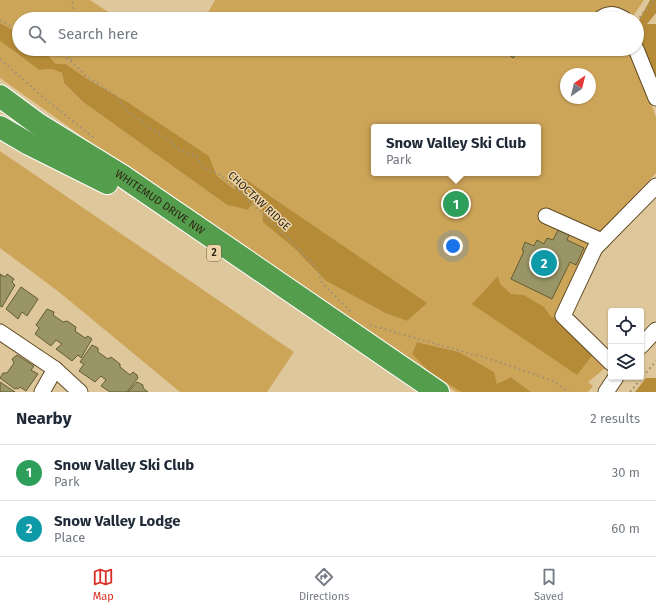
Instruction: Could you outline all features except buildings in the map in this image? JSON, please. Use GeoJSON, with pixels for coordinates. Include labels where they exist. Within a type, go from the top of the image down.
{"type":"FeatureCollection","features":[{"type":"Feature","properties":{"kind":"highway","name":"WHITEMUD DRIVE NW"},"geometry":{"type":"LineString","coordinates":[[0,96],[38,124],[121,175],[431,391]]}},
{"type":"Feature","properties":{"kind":"highway"},"geometry":{"type":"LineString","coordinates":[[0,100],[38,124]]}},
{"type":"Feature","properties":{"kind":"highway","name":"WHITEMUD DRIVE NW"},"geometry":{"type":"LineString","coordinates":[[0,127],[29,144],[82,169],[131,198],[431,391]]}},
{"type":"Feature","properties":{"kind":"street"},"geometry":{"type":"LineString","coordinates":[[639,56],[656,98]]}},
{"type":"Feature","properties":{"kind":"street"},"geometry":{"type":"LineString","coordinates":[[608,360],[562,316],[595,248],[656,186]]}},
{"type":"Feature","properties":{"kind":"street"},"geometry":{"type":"LineString","coordinates":[[546,216],[602,241]]}},
{"type":"Feature","properties":{"kind":"street"},"geometry":{"type":"LineString","coordinates":[[643,344],[656,330]]}},
{"type":"Feature","properties":{"kind":"street"},"geometry":{"type":"LineString","coordinates":[[0,332],[55,369],[80,392]]}},
{"type":"Feature","properties":{"kind":"street"},"geometry":{"type":"LineString","coordinates":[[42,392],[55,369]]}},
{"type":"Feature","properties":{"kind":"street"},"geometry":{"type":"LineString","coordinates":[[606,392],[614,380]]}},
{"type":"Feature","properties":{"kind":"path"},"geometry":{"type":"LineString","coordinates":[[72,12],[73,0]]}},
{"type":"Feature","properties":{"kind":"path"},"geometry":{"type":"LineString","coordinates":[[644,12],[655,0]]}},
{"type":"Feature","properties":{"kind":"path"},"geometry":{"type":"LineString","coordinates":[[0,20],[12,27]]}},
{"type":"Feature","properties":{"kind":"path","name":"CHOCTAW RIDGE"},"geometry":{"type":"LineString","coordinates":[[64,56],[87,77],[116,95],[125,109],[141,122],[169,140],[178,149],[196,156],[204,168],[217,173],[235,187],[309,259],[317,268],[322,282],[357,318]]}},
{"type":"Feature","properties":{"kind":"path"},"geometry":{"type":"LineString","coordinates":[[70,56],[73,63]]}},
{"type":"Feature","properties":{"kind":"path"},"geometry":{"type":"LineString","coordinates":[[369,325],[496,361],[553,382],[569,392]]}},
{"type":"Feature","properties":{"kind":"path"},"geometry":{"type":"LineString","coordinates":[[630,392],[656,361]]}},
{"type":"Feature","properties":{"kind":"shaded area"},"geometry":{"type":"Polygon","coordinates":[[[0,0],[90,0],[108,12],[12,12],[12,29],[0,23],[0,0]]]}},
{"type":"Feature","properties":{"kind":"shaded area"},"geometry":{"type":"Polygon","coordinates":[[[215,0],[644,0],[636,12],[206,12],[209,11],[215,0]]]}},
{"type":"Feature","properties":{"kind":"shaded area"},"geometry":{"type":"Polygon","coordinates":[[[650,0],[656,0],[656,13],[647,24],[656,24],[656,82],[644,51],[644,12],[650,0]]]}},
{"type":"Feature","properties":{"kind":"shaded area"},"geometry":{"type":"Polygon","coordinates":[[[0,23],[12,29],[12,50],[0,41],[0,23]]]}},
{"type":"Feature","properties":{"kind":"shaded area"},"geometry":{"type":"Polygon","coordinates":[[[0,41],[12,50],[12,56],[20,56],[39,70],[52,69],[62,73],[64,83],[83,102],[227,205],[248,210],[254,201],[262,209],[264,222],[294,248],[326,281],[385,313],[407,321],[426,303],[235,172],[235,191],[217,176],[209,156],[129,103],[89,80],[66,64],[56,64],[49,56],[634,56],[656,117],[656,173],[597,235],[561,316],[608,364],[608,366],[588,382],[593,386],[588,392],[531,392],[511,377],[497,385],[493,372],[459,352],[417,342],[412,354],[428,371],[461,392],[456,392],[312,294],[298,290],[0,78],[0,41]]]}},
{"type":"Feature","properties":{"kind":"shaded area"},"geometry":{"type":"Polygon","coordinates":[[[20,56],[49,56],[56,64],[66,64],[89,80],[129,103],[209,156],[217,176],[235,190],[235,172],[427,303],[407,321],[385,313],[326,281],[294,248],[263,222],[262,209],[254,201],[248,210],[227,205],[83,102],[64,83],[62,73],[52,69],[39,70],[20,56]]]}},
{"type":"Feature","properties":{"kind":"shaded area"},"geometry":{"type":"Polygon","coordinates":[[[0,151],[294,352],[267,392],[180,392],[59,292],[0,248],[0,151]]]}},
{"type":"Feature","properties":{"kind":"shaded area"},"geometry":{"type":"Polygon","coordinates":[[[498,276],[500,284],[511,294],[524,295],[544,307],[551,317],[559,318],[594,353],[577,375],[472,304],[498,276]]]}},
{"type":"Feature","properties":{"kind":"shaded area"},"geometry":{"type":"Polygon","coordinates":[[[417,342],[459,352],[494,372],[497,384],[511,377],[531,392],[461,392],[428,371],[412,354],[417,342]]]}},
{"type":"Feature","properties":{"kind":"shaded area"},"geometry":{"type":"Polygon","coordinates":[[[646,378],[656,378],[656,392],[635,392],[646,378]]]}},
{"type":"Feature","properties":{"kind":"place","name":"Snow Valley Ski Club"},"geometry":{"type":"Point","coordinates":[456,204]}},
{"type":"Feature","properties":{"kind":"place","name":"Snow Valley Lodge"},"geometry":{"type":"Point","coordinates":[544,263]}}]}
